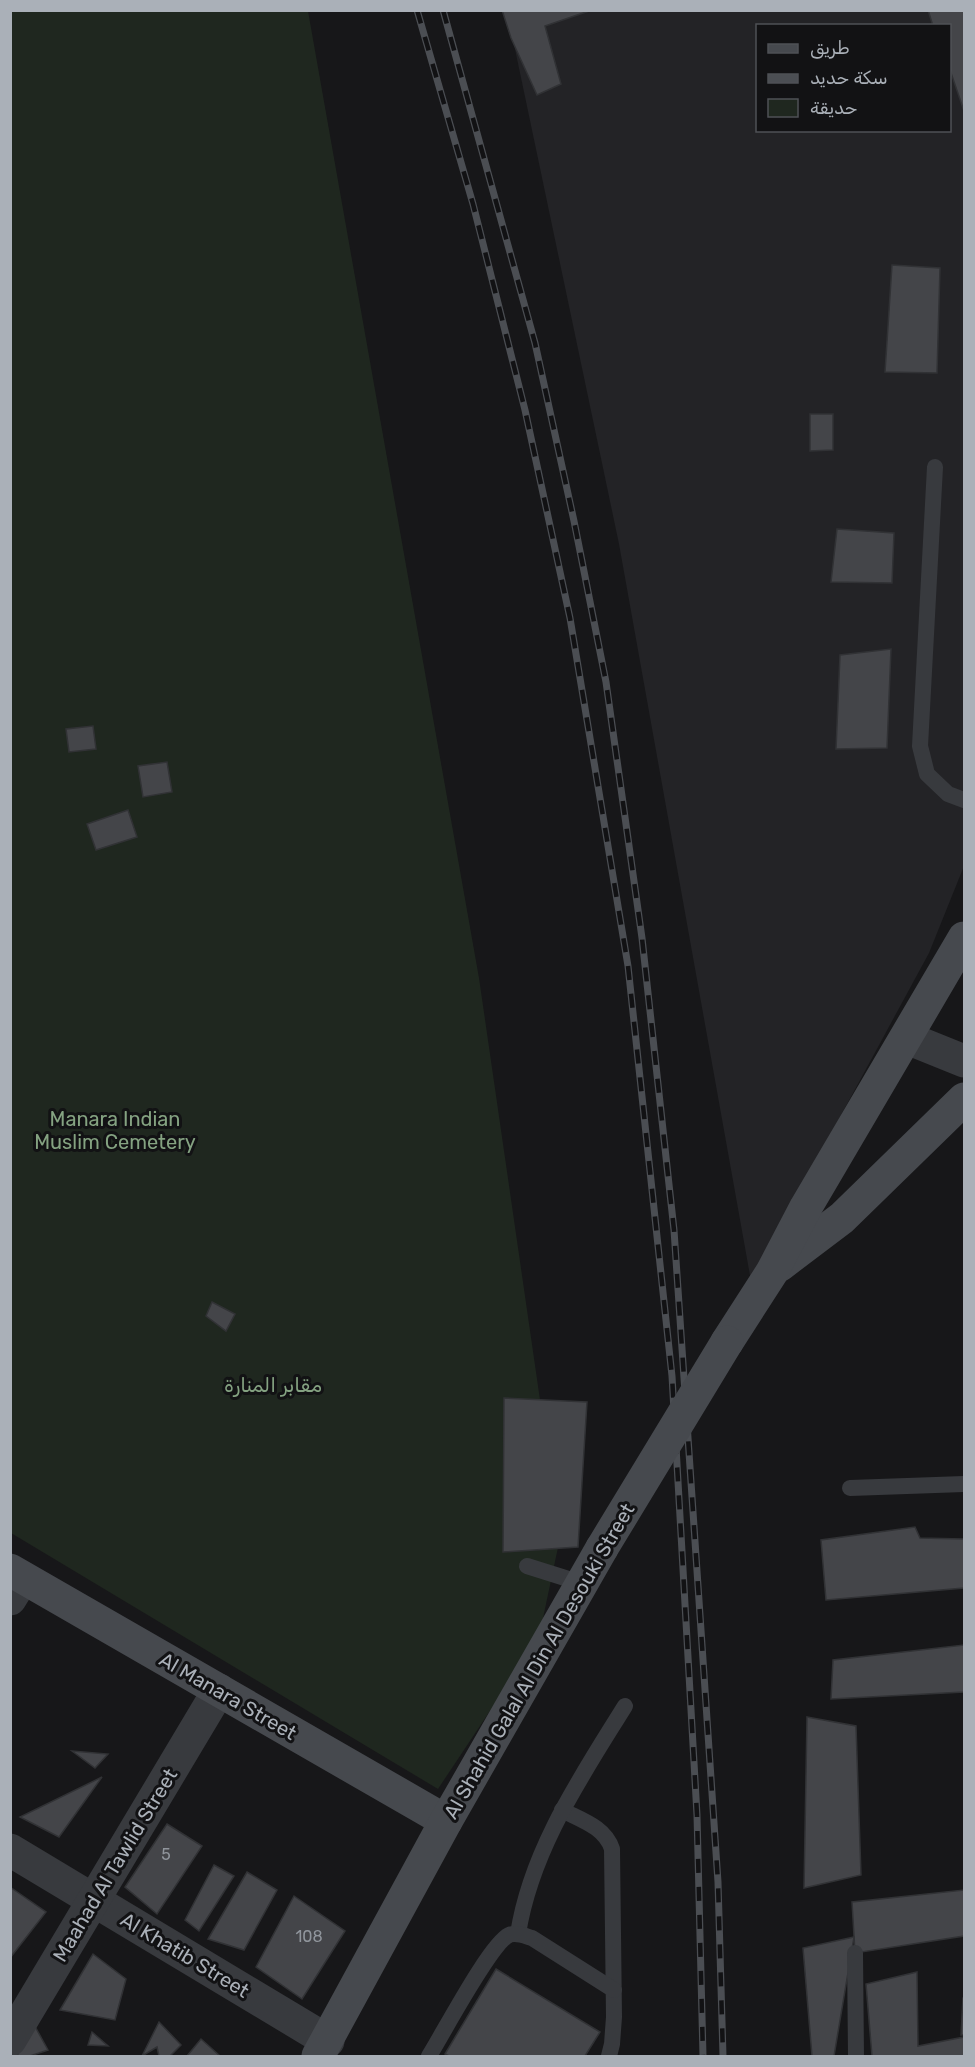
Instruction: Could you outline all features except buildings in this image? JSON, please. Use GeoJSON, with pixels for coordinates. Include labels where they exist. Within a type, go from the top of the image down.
{"type":"FeatureCollection","features":[{"type":"Feature","properties":{"kind":"main road","name":"Al Shahid Galal Al Din Al Desouki Street"},"geometry":{"type":"LineString","coordinates":[[323,2049],[446,1821],[581,1583],[772,1272],[806,1207],[907,1038],[956,974],[964,938]]}},
{"type":"Feature","properties":{"kind":"main road","name":"Al Shahid Galal Al Din Al Desouki Street"},"geometry":{"type":"LineString","coordinates":[[772,1272],[842,1218],[964,1099]]}},
{"type":"Feature","properties":{"kind":"main road","name":"Al Manara Street"},"geometry":{"type":"LineString","coordinates":[[15,1582],[219,1690],[446,1821]]}},
{"type":"Feature","properties":{"kind":"street"},"geometry":{"type":"LineString","coordinates":[[907,1038],[964,1061]]}},
{"type":"Feature","properties":{"kind":"street","name":"Maahad Al Tawlid Street"},"geometry":{"type":"LineString","coordinates":[[10,2040],[219,1690]]}},
{"type":"Feature","properties":{"kind":"street","name":"Al Khatib Street"},"geometry":{"type":"LineString","coordinates":[[10,1850],[94,1900],[323,2049]]}},
{"type":"Feature","properties":{"kind":"lane"},"geometry":{"type":"LineString","coordinates":[[935,467],[920,746],[927,774],[948,794],[964,800]]}},
{"type":"Feature","properties":{"kind":"lane"},"geometry":{"type":"LineString","coordinates":[[850,1488],[964,1484]]}},
{"type":"Feature","properties":{"kind":"lane"},"geometry":{"type":"LineString","coordinates":[[527,1566],[581,1583]]}},
{"type":"Feature","properties":{"kind":"lane"},"geometry":{"type":"LineString","coordinates":[[518,1934],[522,1908],[530,1883],[562,1810],[625,1706]]}},
{"type":"Feature","properties":{"kind":"lane"},"geometry":{"type":"LineString","coordinates":[[562,1810],[597,1828],[610,1841],[612,1849],[614,1990],[612,2044],[609,2056]]}},
{"type":"Feature","properties":{"kind":"lane"},"geometry":{"type":"LineString","coordinates":[[429,2056],[493,1949],[509,1935],[518,1934],[532,1938],[614,1990]]}},
{"type":"Feature","properties":{"kind":"lane"},"geometry":{"type":"LineString","coordinates":[[855,1953],[856,2056]]}},
{"type":"Feature","properties":{"kind":"shaded area"},"geometry":{"type":"Polygon","coordinates":[[[507,11],[964,11],[964,866],[929,953],[751,1281],[619,544],[507,11]]]}},
{"type":"Feature","properties":{"kind":"green space","name":"مقابر المنارة"},"geometry":{"type":"Polygon","coordinates":[[[11,11],[308,11],[479,978],[560,1538],[539,1637],[438,1789],[11,1533],[11,11]]]}},
{"type":"Feature","properties":{"kind":"railway"},"geometry":{"type":"LineString","coordinates":[[417,10],[473,204],[525,410],[570,618],[628,966],[672,1376],[697,1815],[703,2056]]}},
{"type":"Feature","properties":{"kind":"railway"},"geometry":{"type":"LineString","coordinates":[[443,10],[535,343],[574,521],[606,682],[642,938],[674,1230],[718,1882],[723,2056]]}},
{"type":"Feature","properties":{"kind":"park label","name":"Manara Indian Muslim Cemetery"},"geometry":{"type":"Point","coordinates":[115,1130]}}]}
